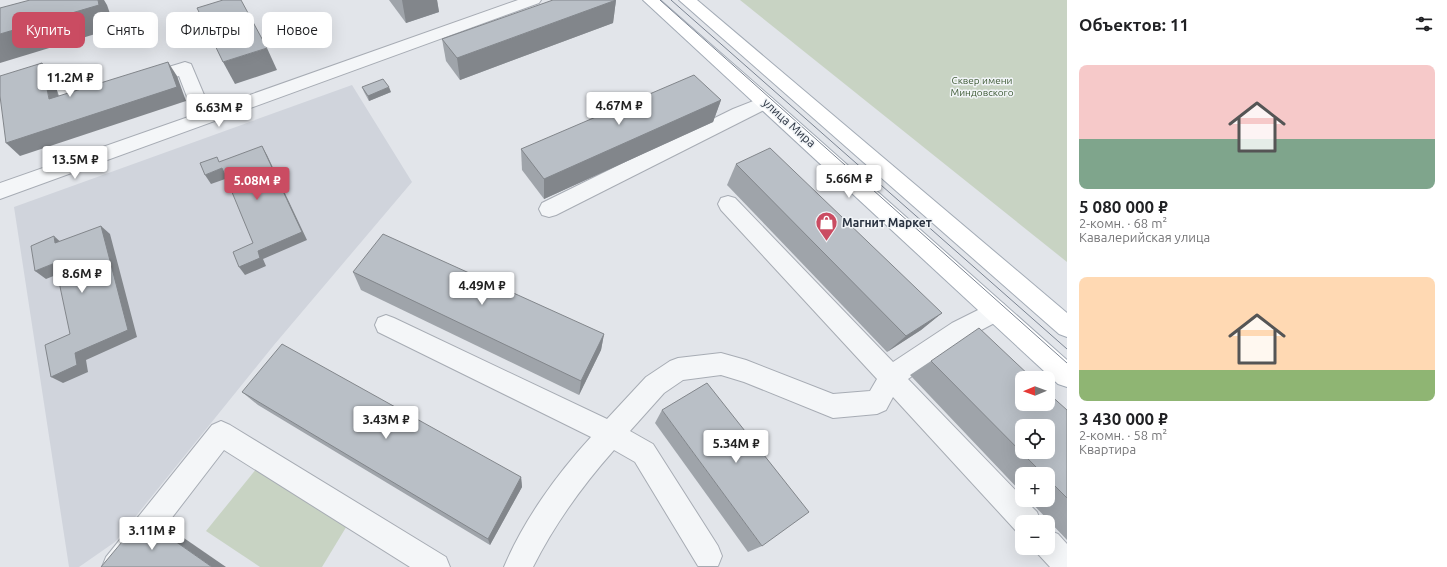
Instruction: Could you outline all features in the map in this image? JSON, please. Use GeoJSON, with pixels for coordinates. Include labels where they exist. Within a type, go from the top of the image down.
{"type":"FeatureCollection","features":[{"type":"Feature","properties":{"kind":"main road","name":"улица Мира"},"geometry":{"type":"LineString","coordinates":[[651,0],[766,102],[1067,376]]}},
{"type":"Feature","properties":{"kind":"main road"},"geometry":{"type":"LineString","coordinates":[[687,0],[1067,327]]}},
{"type":"Feature","properties":{"kind":"street"},"geometry":{"type":"LineString","coordinates":[[0,191],[533,0]]}},
{"type":"Feature","properties":{"kind":"street"},"geometry":{"type":"LineString","coordinates":[[127,86],[185,68],[204,118]]}},
{"type":"Feature","properties":{"kind":"street"},"geometry":{"type":"LineString","coordinates":[[31,79],[58,71],[70,103],[106,92]]}},
{"type":"Feature","properties":{"kind":"street"},"geometry":{"type":"LineString","coordinates":[[549,209],[738,114],[766,102]]}},
{"type":"Feature","properties":{"kind":"street"},"geometry":{"type":"LineString","coordinates":[[728,204],[1020,515]]}},
{"type":"Feature","properties":{"kind":"street"},"geometry":{"type":"LineString","coordinates":[[518,567],[526,549],[554,505],[590,457],[656,385],[678,369],[720,364],[746,371],[833,406],[877,402],[891,378],[960,330],[996,311]]}},
{"type":"Feature","properties":{"kind":"street"},"geometry":{"type":"LineString","coordinates":[[386,325],[611,434],[644,453],[708,556]]}},
{"type":"Feature","properties":{"kind":"street"},"geometry":{"type":"LineString","coordinates":[[116,567],[221,434],[436,567]]}},
{"type":"Feature","properties":{"kind":"street"},"geometry":{"type":"LineString","coordinates":[[1055,551],[1067,564]]}},
{"type":"Feature","properties":{"kind":"shaded area"},"geometry":{"type":"Polygon","coordinates":[[[352,85],[412,182],[274,345],[115,542],[79,567],[69,567],[14,207],[352,85]]]}},
{"type":"Feature","properties":{"kind":"green space","name":"Сквер имени Миндовского"},"geometry":{"type":"Polygon","coordinates":[[[740,0],[1067,0],[1067,262],[740,0]]]}},
{"type":"Feature","properties":{"kind":"green space"},"geometry":{"type":"Polygon","coordinates":[[[257,468],[348,524],[322,567],[260,567],[206,531],[257,468]]]}},
{"type":"Feature","properties":{"kind":"building"},"geometry":{"type":"Polygon","coordinates":[[[30,0],[98,0],[99,5],[75,12],[12,12],[12,30],[0,34],[0,8],[30,0]]]}},
{"type":"Feature","properties":{"kind":"building"},"geometry":{"type":"Polygon","coordinates":[[[223,0],[241,0],[248,12],[199,12],[197,8],[223,0]]]}},
{"type":"Feature","properties":{"kind":"building"},"geometry":{"type":"Polygon","coordinates":[[[553,0],[616,0],[457,58],[442,39],[553,0]]]}},
{"type":"Feature","properties":{"kind":"building"},"geometry":{"type":"Polygon","coordinates":[[[254,24],[262,39],[262,48],[267,48],[223,62],[216,48],[254,48],[254,24]]]}},
{"type":"Feature","properties":{"kind":"building"},"geometry":{"type":"Polygon","coordinates":[[[168,62],[177,87],[6,143],[0,96],[0,76],[42,63],[49,99],[168,62]]]}},
{"type":"Feature","properties":{"kind":"building"},"geometry":{"type":"Polygon","coordinates":[[[694,75],[721,100],[544,179],[521,149],[694,75]]]}},
{"type":"Feature","properties":{"kind":"building"},"geometry":{"type":"Polygon","coordinates":[[[383,79],[389,87],[368,96],[362,87],[383,79]]]}},
{"type":"Feature","properties":{"kind":"building"},"geometry":{"type":"Polygon","coordinates":[[[262,146],[302,232],[258,251],[260,258],[239,267],[233,252],[253,243],[222,168],[205,175],[200,163],[217,157],[219,162],[262,146]]]}},
{"type":"Feature","properties":{"kind":"building"},"geometry":{"type":"Polygon","coordinates":[[[770,148],[942,313],[906,336],[736,164],[770,148]]]}},
{"type":"Feature","properties":{"kind":"building"},"geometry":{"type":"Polygon","coordinates":[[[101,226],[128,330],[75,353],[77,365],[51,377],[45,345],[70,334],[55,263],[35,271],[31,246],[54,236],[55,243],[101,226]]]}},
{"type":"Feature","properties":{"kind":"building"},"geometry":{"type":"Polygon","coordinates":[[[383,234],[604,334],[581,381],[353,272],[383,234]]]}},
{"type":"Feature","properties":{"kind":"building"},"geometry":{"type":"Polygon","coordinates":[[[979,328],[1025,371],[1015,371],[1015,411],[1055,411],[1055,399],[1067,410],[1067,498],[1055,486],[1055,467],[1036,467],[1028,459],[1055,459],[1055,419],[1015,419],[1015,446],[931,361],[979,328]]]}},
{"type":"Feature","properties":{"kind":"building"},"geometry":{"type":"Polygon","coordinates":[[[282,344],[521,477],[488,539],[242,392],[282,344]]]}},
{"type":"Feature","properties":{"kind":"building"},"geometry":{"type":"Polygon","coordinates":[[[707,383],[809,512],[762,546],[662,410],[707,383]]]}},
{"type":"Feature","properties":{"kind":"building"},"geometry":{"type":"Polygon","coordinates":[[[142,518],[212,567],[101,567],[142,518]]]}},
{"type":"Feature","properties":{"kind":"tram line"},"geometry":{"type":"LineString","coordinates":[[660,0],[1067,363]]}},
{"type":"Feature","properties":{"kind":"tram line"},"geometry":{"type":"LineString","coordinates":[[671,0],[1067,349]]}},
{"type":"Feature","properties":{"kind":"place","name":"Магнит Маркет"},"geometry":{"type":"Point","coordinates":[827,242]}}]}
